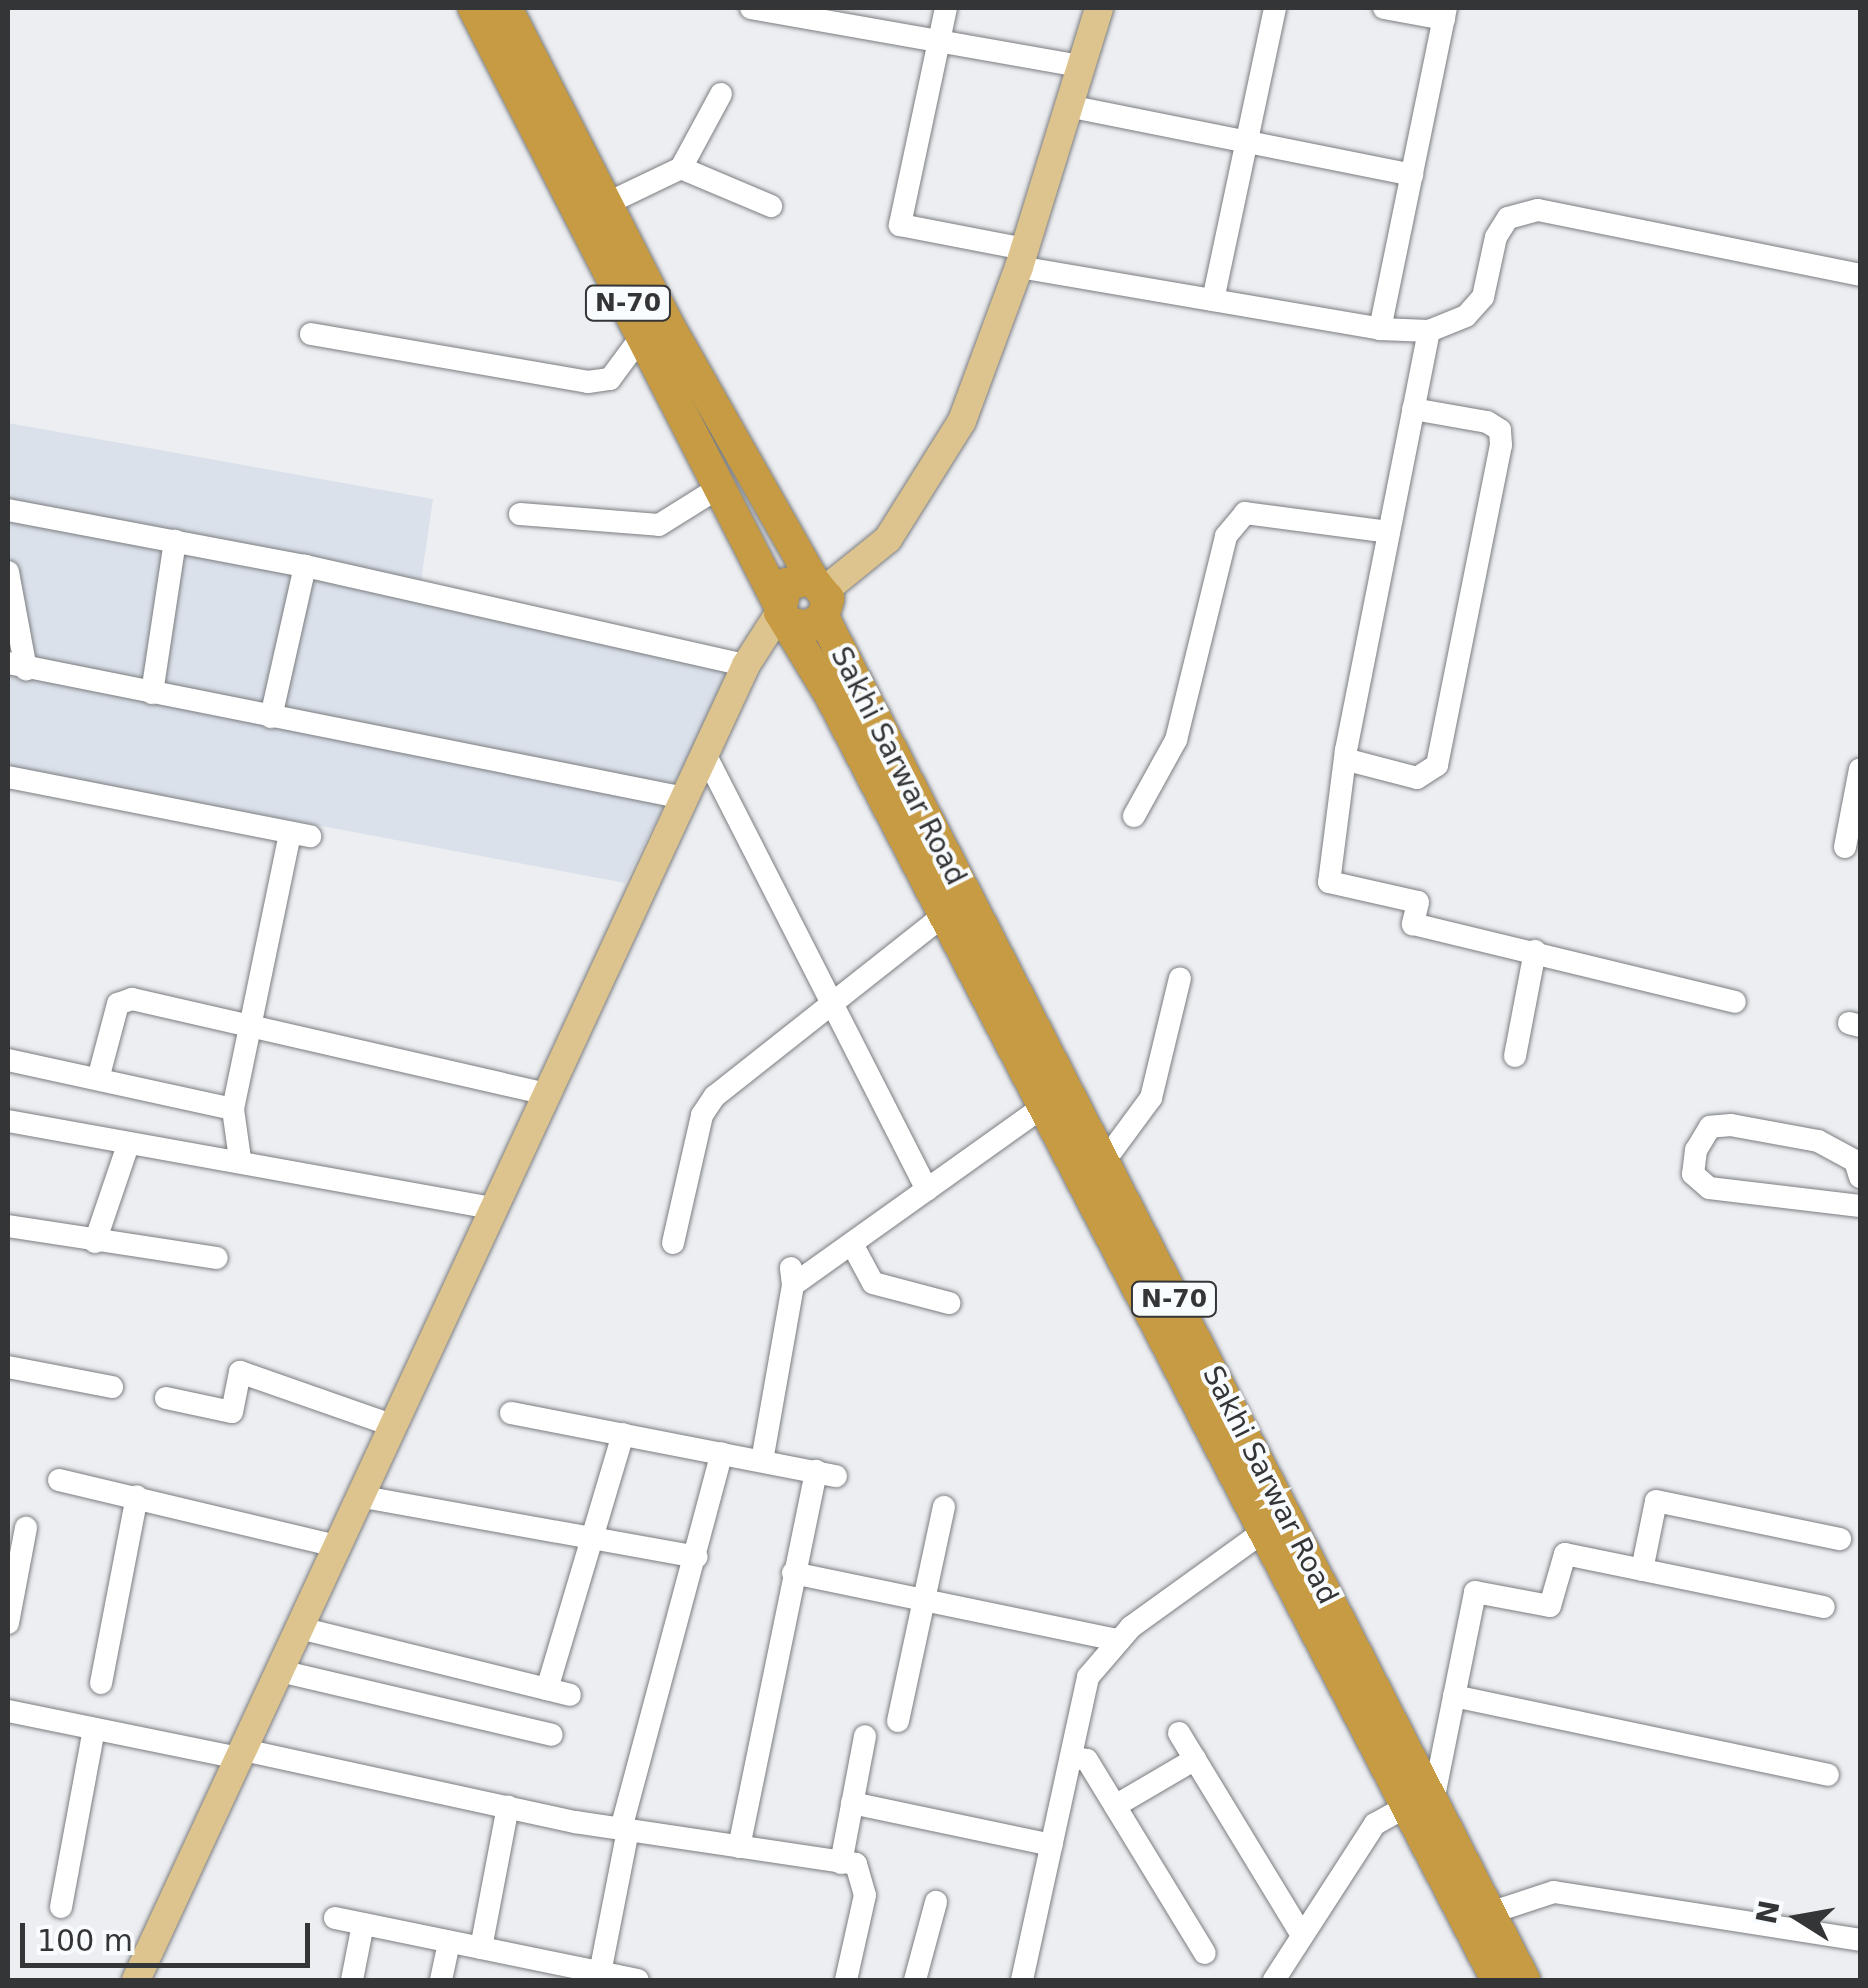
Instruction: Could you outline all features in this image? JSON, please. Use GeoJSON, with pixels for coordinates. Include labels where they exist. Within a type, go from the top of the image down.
{"type":"FeatureCollection","features":[{"type":"Feature","properties":{"kind":"highway","name":"N-70"},"geometry":{"type":"LineString","coordinates":[[478,8],[606,204],[820,595]]}},
{"type":"Feature","properties":{"kind":"highway","name":"N-70"},"geometry":{"type":"LineString","coordinates":[[478,8],[723,485],[783,612]]}},
{"type":"Feature","properties":{"kind":"highway"},"geometry":{"type":"LineString","coordinates":[[786,584],[820,595],[808,626],[783,612],[786,584]]}},
{"type":"Feature","properties":{"kind":"highway","name":"Sakhi Sarwar Road"},"geometry":{"type":"LineString","coordinates":[[820,595],[1420,1803],[1490,1913],[1520,1980]]}},
{"type":"Feature","properties":{"kind":"highway","name":"Sakhi Sarwar Road"},"geometry":{"type":"LineString","coordinates":[[783,612],[944,915],[1260,1534],[1520,1980]]}},
{"type":"Feature","properties":{"kind":"main road"},"geometry":{"type":"LineString","coordinates":[[820,595],[888,539],[962,421],[1022,258],[1099,8]]}},
{"type":"Feature","properties":{"kind":"main road"},"geometry":{"type":"LineString","coordinates":[[136,1980],[746,665],[783,612]]}},
{"type":"Feature","properties":{"kind":"street"},"geometry":{"type":"LineString","coordinates":[[752,8],[1081,66]]}},
{"type":"Feature","properties":{"kind":"street"},"geometry":{"type":"LineString","coordinates":[[946,8],[900,225],[1022,258],[1213,300],[1380,329],[1429,331],[1466,316],[1484,297],[1496,237],[1508,218],[1538,210],[1860,275]]}},
{"type":"Feature","properties":{"kind":"street"},"geometry":{"type":"LineString","coordinates":[[1213,300],[1275,8]]}},
{"type":"Feature","properties":{"kind":"street"},"geometry":{"type":"LineString","coordinates":[[1380,329],[1445,13],[1384,8]]}},
{"type":"Feature","properties":{"kind":"street"},"geometry":{"type":"LineString","coordinates":[[606,204],[681,168],[721,94]]}},
{"type":"Feature","properties":{"kind":"street"},"geometry":{"type":"LineString","coordinates":[[1068,106],[1412,176]]}},
{"type":"Feature","properties":{"kind":"street"},"geometry":{"type":"LineString","coordinates":[[681,168],[771,206]]}},
{"type":"Feature","properties":{"kind":"street"},"geometry":{"type":"LineString","coordinates":[[1429,331],[1389,532],[1328,882],[1418,902],[1413,924],[1535,951],[1603,975],[1735,1002]]}},
{"type":"Feature","properties":{"kind":"street"},"geometry":{"type":"LineString","coordinates":[[311,334],[588,382],[610,379],[644,333]]}},
{"type":"Feature","properties":{"kind":"street"},"geometry":{"type":"LineString","coordinates":[[1348,760],[1417,778],[1437,765],[1500,446],[1500,430],[1487,422],[1414,410]]}},
{"type":"Feature","properties":{"kind":"street"},"geometry":{"type":"LineString","coordinates":[[520,514],[659,525],[723,485]]}},
{"type":"Feature","properties":{"kind":"street"},"geometry":{"type":"LineString","coordinates":[[8,510],[305,566],[746,665]]}},
{"type":"Feature","properties":{"kind":"street"},"geometry":{"type":"LineString","coordinates":[[1134,816],[1176,740],[1226,536],[1244,513],[1389,532]]}},
{"type":"Feature","properties":{"kind":"street"},"geometry":{"type":"LineString","coordinates":[[152,694],[175,541]]}},
{"type":"Feature","properties":{"kind":"street"},"geometry":{"type":"LineString","coordinates":[[271,717],[305,566]]}},
{"type":"Feature","properties":{"kind":"street"},"geometry":{"type":"LineString","coordinates":[[8,572],[17,666],[684,798]]}},
{"type":"Feature","properties":{"kind":"street"},"geometry":{"type":"LineString","coordinates":[[705,754],[927,1190]]}},
{"type":"Feature","properties":{"kind":"street"},"geometry":{"type":"LineString","coordinates":[[1845,847],[1860,776]]}},
{"type":"Feature","properties":{"kind":"street"},"geometry":{"type":"LineString","coordinates":[[8,777],[300,835],[233,1109],[240,1158]]}},
{"type":"Feature","properties":{"kind":"street"},"geometry":{"type":"LineString","coordinates":[[673,1243],[702,1115],[715,1096],[944,915]]}},
{"type":"Feature","properties":{"kind":"street"},"geometry":{"type":"LineString","coordinates":[[1514,1056],[1535,951]]}},
{"type":"Feature","properties":{"kind":"street"},"geometry":{"type":"LineString","coordinates":[[1103,1163],[1152,1098],[1180,978]]}},
{"type":"Feature","properties":{"kind":"street"},"geometry":{"type":"LineString","coordinates":[[98,1079],[124,1000],[252,1023],[546,1094]]}},
{"type":"Feature","properties":{"kind":"street"},"geometry":{"type":"LineString","coordinates":[[8,1060],[233,1109]]}},
{"type":"Feature","properties":{"kind":"street"},"geometry":{"type":"LineString","coordinates":[[762,1461],[792,1276],[852,1244],[1043,1107]]}},
{"type":"Feature","properties":{"kind":"street"},"geometry":{"type":"LineString","coordinates":[[8,1122],[128,1146],[240,1158],[492,1208]]}},
{"type":"Feature","properties":{"kind":"street"},"geometry":{"type":"LineString","coordinates":[[1860,1176],[1855,1162],[1818,1141],[1731,1125],[1710,1127],[1696,1150],[1693,1174],[1708,1188],[1860,1206]]}},
{"type":"Feature","properties":{"kind":"street"},"geometry":{"type":"LineString","coordinates":[[95,1242],[128,1146]]}},
{"type":"Feature","properties":{"kind":"street"},"geometry":{"type":"LineString","coordinates":[[8,1226],[217,1258]]}},
{"type":"Feature","properties":{"kind":"street"},"geometry":{"type":"LineString","coordinates":[[852,1244],[873,1283],[948,1302]]}},
{"type":"Feature","properties":{"kind":"street"},"geometry":{"type":"LineString","coordinates":[[8,1366],[112,1386]]}},
{"type":"Feature","properties":{"kind":"street"},"geometry":{"type":"LineString","coordinates":[[166,1398],[232,1412],[240,1372],[391,1425]]}},
{"type":"Feature","properties":{"kind":"street"},"geometry":{"type":"LineString","coordinates":[[511,1413],[826,1473],[794,1572],[739,1847]]}},
{"type":"Feature","properties":{"kind":"street"},"geometry":{"type":"LineString","coordinates":[[300,1628],[558,1692],[590,1538],[623,1434]]}},
{"type":"Feature","properties":{"kind":"street"},"geometry":{"type":"LineString","coordinates":[[600,1973],[624,1830],[722,1453]]}},
{"type":"Feature","properties":{"kind":"street"},"geometry":{"type":"LineString","coordinates":[[59,1480],[336,1546]]}},
{"type":"Feature","properties":{"kind":"street"},"geometry":{"type":"LineString","coordinates":[[101,1683],[137,1496]]}},
{"type":"Feature","properties":{"kind":"street"},"geometry":{"type":"LineString","coordinates":[[358,1496],[696,1558]]}},
{"type":"Feature","properties":{"kind":"street"},"geometry":{"type":"LineString","coordinates":[[1642,1570],[1656,1501],[1840,1539]]}},
{"type":"Feature","properties":{"kind":"street"},"geometry":{"type":"LineString","coordinates":[[898,1721],[944,1507]]}},
{"type":"Feature","properties":{"kind":"street"},"geometry":{"type":"LineString","coordinates":[[8,1624],[26,1528]]}},
{"type":"Feature","properties":{"kind":"street"},"geometry":{"type":"LineString","coordinates":[[1022,1980],[1088,1678],[1117,1640],[1260,1534]]}},
{"type":"Feature","properties":{"kind":"street"},"geometry":{"type":"LineString","coordinates":[[1274,1980],[1375,1824],[1420,1803],[1454,1696],[1475,1592],[1550,1606],[1565,1554],[1824,1608]]}},
{"type":"Feature","properties":{"kind":"street"},"geometry":{"type":"LineString","coordinates":[[794,1572],[1117,1640]]}},
{"type":"Feature","properties":{"kind":"street"},"geometry":{"type":"LineString","coordinates":[[280,1671],[552,1735]]}},
{"type":"Feature","properties":{"kind":"street"},"geometry":{"type":"LineString","coordinates":[[1454,1696],[1828,1775]]}},
{"type":"Feature","properties":{"kind":"street"},"geometry":{"type":"LineString","coordinates":[[8,1711],[624,1830],[856,1864],[865,1883],[846,1980]]}},
{"type":"Feature","properties":{"kind":"street"},"geometry":{"type":"LineString","coordinates":[[61,1907],[94,1729]]}},
{"type":"Feature","properties":{"kind":"street"},"geometry":{"type":"LineString","coordinates":[[1179,1733],[1302,1935]]}},
{"type":"Feature","properties":{"kind":"street"},"geometry":{"type":"LineString","coordinates":[[841,1862],[865,1736]]}},
{"type":"Feature","properties":{"kind":"street"},"geometry":{"type":"LineString","coordinates":[[1071,1757],[1087,1760],[1206,1954]]}},
{"type":"Feature","properties":{"kind":"street"},"geometry":{"type":"LineString","coordinates":[[1115,1806],[1195,1759]]}},
{"type":"Feature","properties":{"kind":"street"},"geometry":{"type":"LineString","coordinates":[[852,1802],[1052,1845]]}},
{"type":"Feature","properties":{"kind":"street"},"geometry":{"type":"LineString","coordinates":[[481,1948],[508,1807]]}},
{"type":"Feature","properties":{"kind":"street"},"geometry":{"type":"LineString","coordinates":[[1490,1913],[1554,1892],[1860,1940]]}},
{"type":"Feature","properties":{"kind":"street"},"geometry":{"type":"LineString","coordinates":[[915,1980],[936,1902]]}},
{"type":"Feature","properties":{"kind":"street"},"geometry":{"type":"LineString","coordinates":[[334,1918],[638,1980]]}},
{"type":"Feature","properties":{"kind":"street"},"geometry":{"type":"LineString","coordinates":[[352,1980],[363,1924]]}},
{"type":"Feature","properties":{"kind":"street"},"geometry":{"type":"LineString","coordinates":[[441,1980],[448,1942]]}},
{"type":"Feature","properties":{"kind":"shaded area"},"geometry":{"type":"Polygon","coordinates":[[[8,423],[433,499],[420,588],[738,656],[625,883],[8,767],[8,423]]]}}]}
